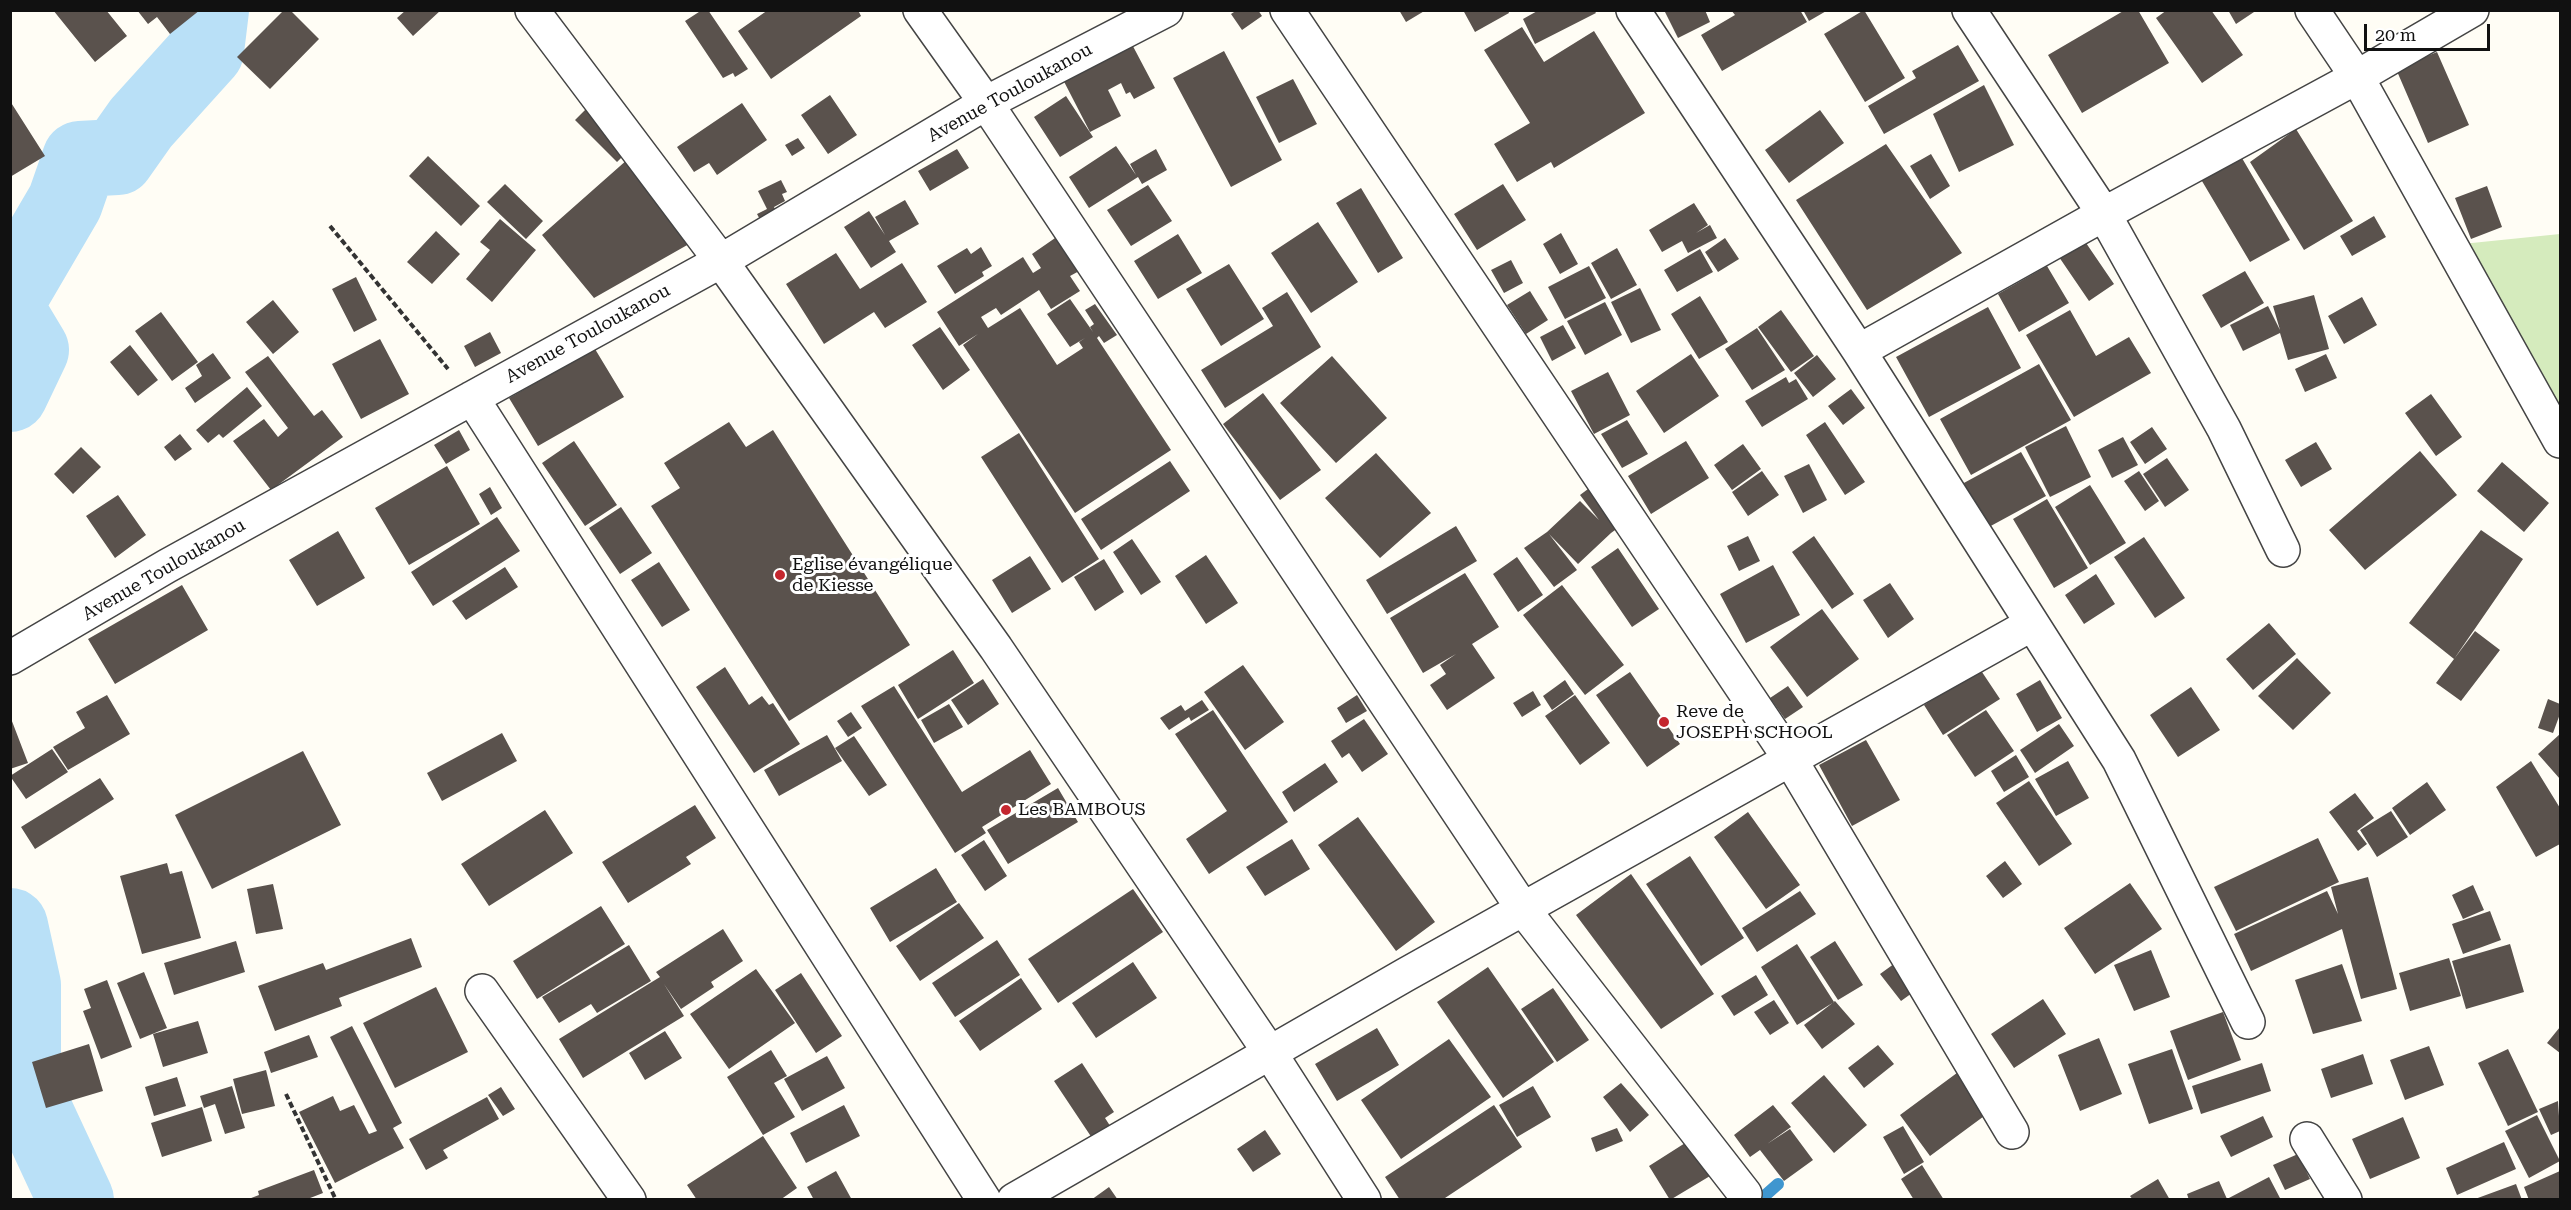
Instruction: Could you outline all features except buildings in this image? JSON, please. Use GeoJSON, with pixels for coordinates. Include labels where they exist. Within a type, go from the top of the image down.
{"type":"FeatureCollection","features":[{"type":"Feature","properties":{"kind":"street"},"geometry":{"type":"LineString","coordinates":[[532,10],[721,261],[996,648],[1270,1053],[1364,1200]]}},
{"type":"Feature","properties":{"kind":"street"},"geometry":{"type":"LineString","coordinates":[[920,10],[986,103],[1523,909],[1745,1194]]}},
{"type":"Feature","properties":{"kind":"street","name":"Avenue Touloukanou"},"geometry":{"type":"LineString","coordinates":[[10,658],[167,566],[721,261],[986,103],[1166,10]]}},
{"type":"Feature","properties":{"kind":"street"},"geometry":{"type":"LineString","coordinates":[[1287,10],[1790,759],[2012,1132]]}},
{"type":"Feature","properties":{"kind":"street"},"geometry":{"type":"LineString","coordinates":[[1633,10],[1859,351],[2119,760],[2248,1022]]}},
{"type":"Feature","properties":{"kind":"street"},"geometry":{"type":"LineString","coordinates":[[1969,10],[2104,214],[2224,429],[2283,550]]}},
{"type":"Feature","properties":{"kind":"street"},"geometry":{"type":"LineString","coordinates":[[2312,10],[2357,77],[2560,441]]}},
{"type":"Feature","properties":{"kind":"street"},"geometry":{"type":"LineString","coordinates":[[1859,351],[2104,214],[2357,77],[2472,10]]}},
{"type":"Feature","properties":{"kind":"street"},"geometry":{"type":"LineString","coordinates":[[472,398],[984,1200]]}},
{"type":"Feature","properties":{"kind":"street"},"geometry":{"type":"LineString","coordinates":[[1014,1200],[1523,909],[2032,624]]}},
{"type":"Feature","properties":{"kind":"street"},"geometry":{"type":"LineString","coordinates":[[482,991],[629,1200]]}},
{"type":"Feature","properties":{"kind":"street"},"geometry":{"type":"LineString","coordinates":[[2307,1139],[2345,1200]]}},
{"type":"Feature","properties":{"kind":"path"},"geometry":{"type":"LineString","coordinates":[[330,225],[472,398]]}},
{"type":"Feature","properties":{"kind":"path"},"geometry":{"type":"LineString","coordinates":[[286,1094],[336,1200]]}},
{"type":"Feature","properties":{"kind":"green space"},"geometry":{"type":"Polygon","coordinates":[[[2560,234],[2560,430],[2462,244],[2560,234]]]}},
{"type":"Feature","properties":{"kind":"waterway"},"geometry":{"type":"LineString","coordinates":[[10,296],[65,202],[80,159],[117,157],[141,123],[206,51],[211,10]]}},
{"type":"Feature","properties":{"kind":"waterway"},"geometry":{"type":"LineString","coordinates":[[10,315],[31,350],[10,394]]}},
{"type":"Feature","properties":{"kind":"waterway"},"geometry":{"type":"LineString","coordinates":[[10,926],[23,985],[23,1073],[29,1099],[76,1200]]}},
{"type":"Feature","properties":{"kind":"waterway"},"geometry":{"type":"LineString","coordinates":[[1760,1200],[1778,1184]]}},
{"type":"Feature","properties":{"kind":"place","name":"Eglise évangélique de Kiesse"},"geometry":{"type":"Point","coordinates":[780,575]}},
{"type":"Feature","properties":{"kind":"place","name":"Reve de JOSEPH SCHOOL"},"geometry":{"type":"Point","coordinates":[1664,722]}},
{"type":"Feature","properties":{"kind":"place","name":"Les BAMBOUS"},"geometry":{"type":"Point","coordinates":[1006,810]}}]}
